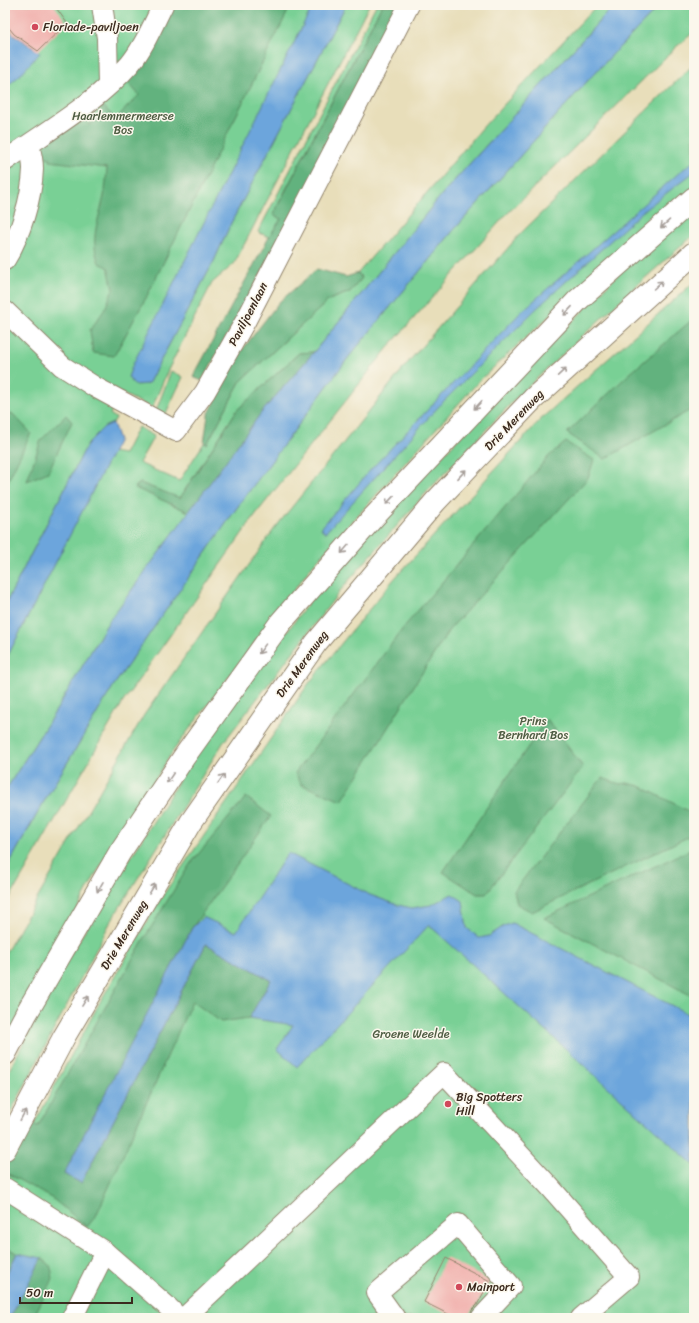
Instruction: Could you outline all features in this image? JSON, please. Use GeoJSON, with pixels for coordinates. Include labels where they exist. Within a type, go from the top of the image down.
{"type":"FeatureCollection","features":[{"type":"Feature","properties":{"kind":"highway"},"geometry":{"type":"LineString","coordinates":[[5,1054],[26,1014],[120,852],[184,757],[281,622],[371,520],[578,300],[694,198]]}},
{"type":"Feature","properties":{"kind":"highway","name":"Drie Merenweg"},"geometry":{"type":"LineString","coordinates":[[5,1149],[64,1037],[191,822],[316,643],[435,502],[533,399],[694,252]]}},
{"type":"Feature","properties":{"kind":"street"},"geometry":{"type":"LineString","coordinates":[[102,5],[108,50],[108,86]]}},
{"type":"Feature","properties":{"kind":"street"},"geometry":{"type":"LineString","coordinates":[[5,161],[98,96],[131,62],[151,30],[163,5]]}},
{"type":"Feature","properties":{"kind":"street","name":"Paviljoenlaan"},"geometry":{"type":"LineString","coordinates":[[5,311],[62,366],[95,387],[176,431],[205,392],[246,320],[409,5]]}},
{"type":"Feature","properties":{"kind":"street"},"geometry":{"type":"LineString","coordinates":[[5,260],[13,247],[29,196],[33,169],[29,145]]}},
{"type":"Feature","properties":{"kind":"street"},"geometry":{"type":"LineString","coordinates":[[184,1318],[444,1073],[550,1187],[629,1277],[581,1318]]}},
{"type":"Feature","properties":{"kind":"street"},"geometry":{"type":"LineString","coordinates":[[5,1188],[104,1252],[179,1318]]}},
{"type":"Feature","properties":{"kind":"street"},"geometry":{"type":"LineString","coordinates":[[395,1318],[377,1293],[458,1224],[511,1286],[481,1318]]}},
{"type":"Feature","properties":{"kind":"street"},"geometry":{"type":"LineString","coordinates":[[72,1318],[104,1252]]}},
{"type":"Feature","properties":{"kind":"green space","name":"Haarlemmermeerse Bos"},"geometry":{"type":"Polygon","coordinates":[[[5,5],[319,5],[134,385],[148,384],[214,261],[231,223],[346,5],[369,5],[234,264],[212,283],[168,370],[152,408],[121,393],[110,414],[116,418],[113,423],[104,427],[88,443],[5,605],[5,5]]]}},
{"type":"Feature","properties":{"kind":"green space"},"geometry":{"type":"Polygon","coordinates":[[[170,5],[291,5],[146,298],[114,356],[93,353],[90,330],[105,309],[113,289],[108,267],[99,263],[95,245],[96,229],[105,193],[107,168],[50,161],[51,158],[39,156],[39,145],[82,116],[89,125],[105,113],[98,104],[100,102],[115,119],[139,95],[124,78],[170,5]]]}},
{"type":"Feature","properties":{"kind":"green space"},"geometry":{"type":"Polygon","coordinates":[[[376,5],[382,5],[273,214],[281,219],[269,237],[258,232],[376,5]]]}},
{"type":"Feature","properties":{"kind":"green space"},"geometry":{"type":"Polygon","coordinates":[[[382,5],[402,5],[289,223],[202,381],[193,377],[269,237],[281,219],[273,215],[382,5]]]}},
{"type":"Feature","properties":{"kind":"green space"},"geometry":{"type":"Polygon","coordinates":[[[597,5],[614,5],[443,193],[314,352],[299,353],[237,410],[179,499],[140,483],[135,487],[189,512],[109,621],[57,709],[5,791],[5,661],[112,452],[124,454],[138,427],[154,436],[139,463],[179,481],[204,443],[207,444],[240,382],[329,300],[350,292],[362,278],[358,273],[484,126],[597,5]]]}},
{"type":"Feature","properties":{"kind":"green space"},"geometry":{"type":"Polygon","coordinates":[[[660,5],[694,5],[694,32],[676,47],[504,217],[391,344],[256,514],[123,702],[5,906],[5,871],[46,798],[114,685],[236,509],[348,358],[453,231],[591,77],[660,5]]]}},
{"type":"Feature","properties":{"kind":"green space"},"geometry":{"type":"Polygon","coordinates":[[[694,64],[694,187],[650,223],[480,380],[312,566],[173,751],[97,872],[5,1044],[5,954],[144,715],[275,528],[410,360],[521,233],[694,64]]]}},
{"type":"Feature","properties":{"kind":"green space"},"geometry":{"type":"Polygon","coordinates":[[[694,211],[694,235],[636,286],[519,395],[424,495],[344,586],[223,743],[111,921],[5,1123],[5,1078],[68,958],[193,758],[338,563],[633,259],[694,211]]]}},
{"type":"Feature","properties":{"kind":"green space"},"geometry":{"type":"Polygon","coordinates":[[[317,269],[346,277],[358,273],[362,278],[350,292],[329,300],[240,382],[207,444],[204,443],[208,415],[242,350],[279,302],[317,269]]]}},
{"type":"Feature","properties":{"kind":"green space","name":"Groene Weelde"},"geometry":{"type":"Polygon","coordinates":[[[694,282],[694,1318],[5,1318],[5,1178],[101,1000],[161,898],[309,683],[394,579],[542,418],[694,282]]]}},
{"type":"Feature","properties":{"kind":"green space"},"geometry":{"type":"Polygon","coordinates":[[[694,318],[694,408],[605,459],[567,433],[627,376],[694,318]]]}},
{"type":"Feature","properties":{"kind":"green space"},"geometry":{"type":"Polygon","coordinates":[[[314,352],[261,413],[189,512],[135,488],[140,483],[180,498],[237,410],[299,353],[314,352]]]}},
{"type":"Feature","properties":{"kind":"green space"},"geometry":{"type":"Polygon","coordinates":[[[171,371],[183,377],[165,415],[156,411],[171,371]]]}},
{"type":"Feature","properties":{"kind":"green space"},"geometry":{"type":"Polygon","coordinates":[[[5,413],[13,414],[31,433],[5,487],[5,413]]]}},
{"type":"Feature","properties":{"kind":"green space"},"geometry":{"type":"Polygon","coordinates":[[[66,415],[72,422],[48,472],[27,481],[41,440],[66,415]]]}},
{"type":"Feature","properties":{"kind":"green space"},"geometry":{"type":"Polygon","coordinates":[[[566,442],[594,460],[588,478],[449,630],[342,801],[302,785],[295,773],[404,627],[548,457],[566,442]]]}},
{"type":"Feature","properties":{"kind":"green space"},"geometry":{"type":"Polygon","coordinates":[[[547,719],[583,767],[486,894],[477,894],[443,872],[547,719]]]}},
{"type":"Feature","properties":{"kind":"green space"},"geometry":{"type":"Polygon","coordinates":[[[602,778],[620,784],[627,783],[640,786],[694,814],[694,834],[532,912],[517,904],[514,891],[602,778]]]}},
{"type":"Feature","properties":{"kind":"green space"},"geometry":{"type":"Polygon","coordinates":[[[246,797],[271,816],[192,928],[64,1174],[81,1183],[206,944],[271,980],[249,1018],[221,1022],[192,1001],[96,1216],[87,1227],[53,1199],[5,1172],[5,1161],[26,1123],[38,1126],[145,937],[190,864],[246,797]]]}},
{"type":"Feature","properties":{"kind":"green space"},"geometry":{"type":"Polygon","coordinates":[[[694,848],[694,997],[544,918],[694,848]]]}},
{"type":"Feature","properties":{"kind":"green space"},"geometry":{"type":"Polygon","coordinates":[[[5,1247],[17,1253],[5,1278],[5,1247]]]}},
{"type":"Feature","properties":{"kind":"green space"},"geometry":{"type":"Polygon","coordinates":[[[42,1258],[50,1265],[53,1279],[33,1318],[10,1318],[42,1258]]]}},
{"type":"Feature","properties":{"kind":"water"},"geometry":{"type":"Polygon","coordinates":[[[313,5],[346,5],[231,223],[214,261],[148,384],[134,385],[128,377],[133,364],[313,5]]]}},
{"type":"Feature","properties":{"kind":"water"},"geometry":{"type":"Polygon","coordinates":[[[614,5],[660,5],[591,77],[453,231],[348,358],[236,509],[114,685],[46,798],[5,871],[5,791],[57,709],[109,621],[261,413],[314,352],[443,193],[614,5]]]}},
{"type":"Feature","properties":{"kind":"water"},"geometry":{"type":"Polygon","coordinates":[[[5,28],[40,53],[18,77],[5,88],[5,28]]]}},
{"type":"Feature","properties":{"kind":"water"},"geometry":{"type":"Polygon","coordinates":[[[694,161],[694,172],[642,212],[535,310],[440,405],[325,533],[321,528],[373,467],[521,312],[694,161]]]}},
{"type":"Feature","properties":{"kind":"water"},"geometry":{"type":"Polygon","coordinates":[[[113,423],[119,440],[5,661],[5,605],[88,443],[104,427],[113,423]]]}},
{"type":"Feature","properties":{"kind":"water"},"geometry":{"type":"Polygon","coordinates":[[[288,853],[370,895],[398,905],[412,908],[431,905],[452,894],[463,901],[467,928],[479,938],[489,936],[504,926],[512,923],[694,1017],[694,1165],[429,925],[297,1067],[277,1049],[293,1025],[249,1018],[271,980],[206,944],[81,1183],[64,1174],[192,928],[203,917],[236,932],[288,853]]]}},
{"type":"Feature","properties":{"kind":"water"},"geometry":{"type":"Polygon","coordinates":[[[17,1253],[42,1258],[10,1318],[5,1318],[5,1278],[17,1253]]]}},
{"type":"Feature","properties":{"kind":"building","name":"Floriade-paviljoen"},"geometry":{"type":"Polygon","coordinates":[[[5,5],[54,5],[67,23],[38,51],[14,34],[5,23],[5,5]]]}},
{"type":"Feature","properties":{"kind":"building","name":"Mainport"},"geometry":{"type":"Polygon","coordinates":[[[446,1258],[490,1281],[477,1305],[472,1310],[470,1318],[456,1318],[424,1302],[446,1258]]]}},
{"type":"Feature","properties":{"kind":"place","name":"Floriade-paviljoen"},"geometry":{"type":"Point","coordinates":[35,27]}},
{"type":"Feature","properties":{"kind":"place","name":"Big Spotters Hill"},"geometry":{"type":"Point","coordinates":[448,1104]}},
{"type":"Feature","properties":{"kind":"place","name":"Mainport"},"geometry":{"type":"Point","coordinates":[459,1287]}},
{"type":"Feature","properties":{"kind":"park label","name":"Prins Bernhard Bos"},"geometry":{"type":"Point","coordinates":[533,728]}}]}
